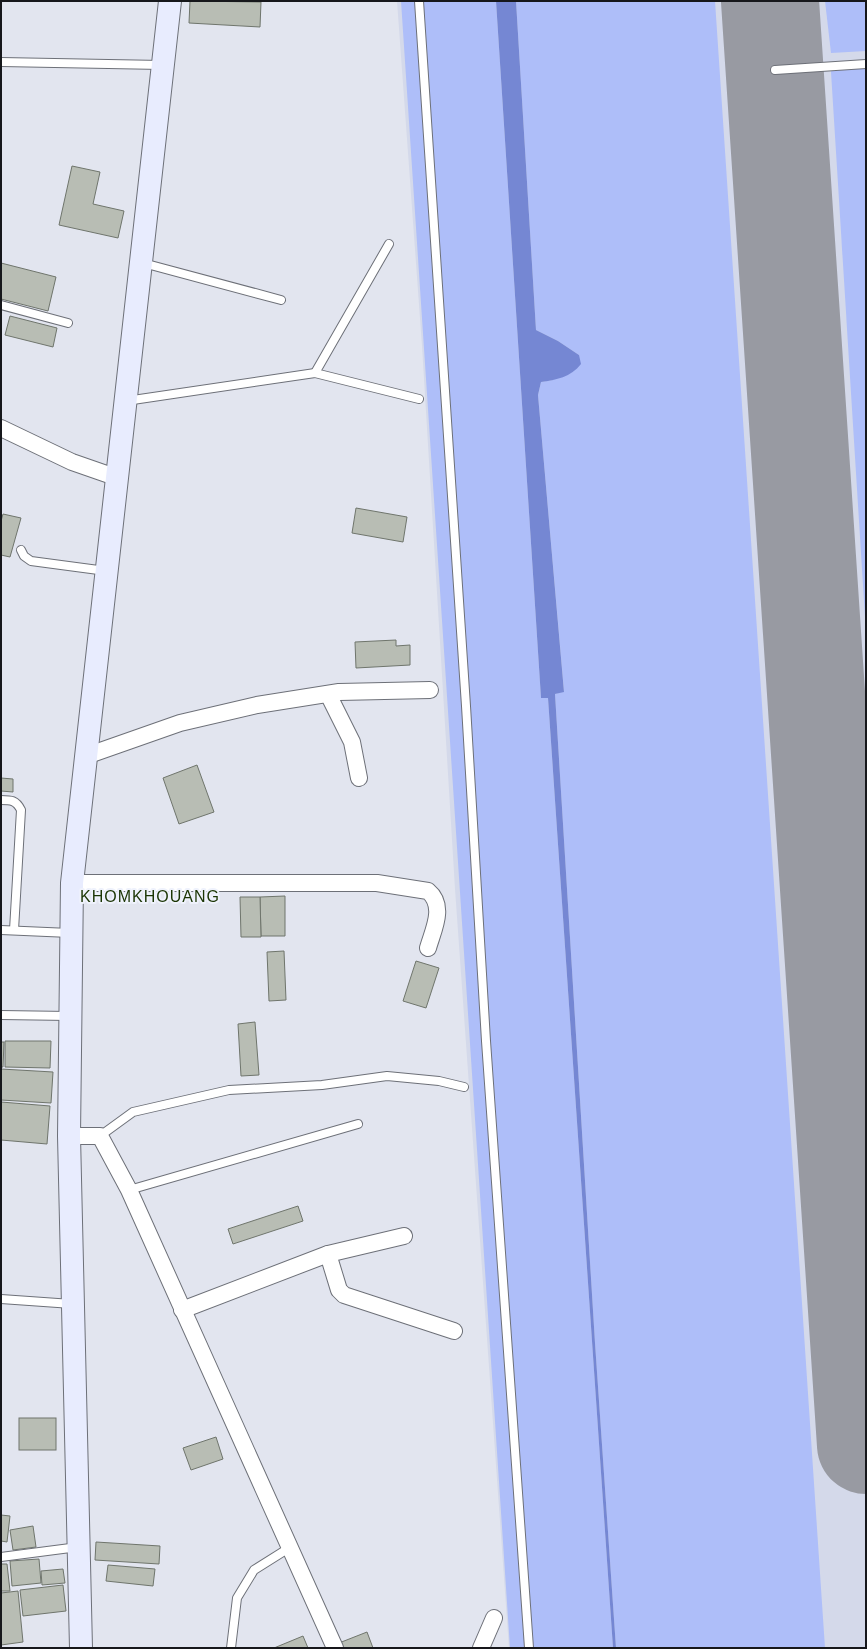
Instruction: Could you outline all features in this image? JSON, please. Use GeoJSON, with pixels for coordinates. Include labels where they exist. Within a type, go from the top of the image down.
{"type":"FeatureCollection","features":[{"type":"Feature","properties":{"kind":"main road"},"geometry":{"type":"LineString","coordinates":[[82,1648],[69,1136],[72,883],[108,571],[140,262],[170,1]]}},
{"type":"Feature","properties":{"kind":"street"},"geometry":{"type":"LineString","coordinates":[[1,428],[72,462],[118,478]]}},
{"type":"Feature","properties":{"kind":"street"},"geometry":{"type":"LineString","coordinates":[[86,756],[180,723],[258,705],[339,692],[430,690]]}},
{"type":"Feature","properties":{"kind":"street"},"geometry":{"type":"LineString","coordinates":[[328,694],[352,742],[359,778]]}},
{"type":"Feature","properties":{"kind":"street"},"geometry":{"type":"LineString","coordinates":[[72,883],[377,883],[428,892],[434,896],[438,914],[428,948]]}},
{"type":"Feature","properties":{"kind":"street"},"geometry":{"type":"LineString","coordinates":[[69,1136],[100,1136],[129,1190],[335,1648]]}},
{"type":"Feature","properties":{"kind":"street"},"geometry":{"type":"LineString","coordinates":[[182,1310],[328,1254],[404,1236]]}},
{"type":"Feature","properties":{"kind":"street"},"geometry":{"type":"LineString","coordinates":[[328,1254],[339,1290],[344,1295],[454,1331]]}},
{"type":"Feature","properties":{"kind":"street"},"geometry":{"type":"LineString","coordinates":[[481,1648],[494,1618]]}},
{"type":"Feature","properties":{"kind":"lane"},"geometry":{"type":"LineString","coordinates":[[419,1],[466,698],[486,1048],[529,1648]]}},
{"type":"Feature","properties":{"kind":"lane"},"geometry":{"type":"LineString","coordinates":[[1,62],[163,65]]}},
{"type":"Feature","properties":{"kind":"lane"},"geometry":{"type":"LineString","coordinates":[[774,70],[866,64]]}},
{"type":"Feature","properties":{"kind":"lane"},"geometry":{"type":"LineString","coordinates":[[315,373],[389,244]]}},
{"type":"Feature","properties":{"kind":"lane"},"geometry":{"type":"LineString","coordinates":[[140,262],[281,300]]}},
{"type":"Feature","properties":{"kind":"lane"},"geometry":{"type":"LineString","coordinates":[[1,305],[68,323]]}},
{"type":"Feature","properties":{"kind":"lane"},"geometry":{"type":"LineString","coordinates":[[125,401],[315,373],[419,399]]}},
{"type":"Feature","properties":{"kind":"lane"},"geometry":{"type":"LineString","coordinates":[[21,550],[24,556],[31,560],[108,571]]}},
{"type":"Feature","properties":{"kind":"lane"},"geometry":{"type":"LineString","coordinates":[[1,800],[12,800],[18,803],[21,810],[14,930]]}},
{"type":"Feature","properties":{"kind":"lane"},"geometry":{"type":"LineString","coordinates":[[1,930],[71,933]]}},
{"type":"Feature","properties":{"kind":"lane"},"geometry":{"type":"LineString","coordinates":[[1,1015],[70,1016]]}},
{"type":"Feature","properties":{"kind":"lane"},"geometry":{"type":"LineString","coordinates":[[100,1136],[133,1112],[229,1090],[322,1085],[387,1076],[439,1081],[464,1087]]}},
{"type":"Feature","properties":{"kind":"lane"},"geometry":{"type":"LineString","coordinates":[[129,1190],[358,1124]]}},
{"type":"Feature","properties":{"kind":"lane"},"geometry":{"type":"LineString","coordinates":[[1,1299],[73,1304]]}},
{"type":"Feature","properties":{"kind":"lane"},"geometry":{"type":"LineString","coordinates":[[1,1557],[79,1547]]}},
{"type":"Feature","properties":{"kind":"lane"},"geometry":{"type":"LineString","coordinates":[[231,1648],[237,1598],[254,1570],[289,1548]]}},
{"type":"Feature","properties":{"kind":"shaded area"},"geometry":{"type":"Polygon","coordinates":[[[397,1],[866,1],[866,1648],[509,1648],[455,889],[422,346],[397,1]]]}},
{"type":"Feature","properties":{"kind":"shaded area"},"geometry":{"type":"Polygon","coordinates":[[[401,1],[496,1],[541,698],[548,698],[613,1648],[510,1648],[401,1]]]}},
{"type":"Feature","properties":{"kind":"shaded area"},"geometry":{"type":"Polygon","coordinates":[[[496,1],[516,1],[536,330],[558,341],[579,355],[581,364],[568,375],[558,379],[541,382],[538,395],[564,692],[555,694],[595,1343],[616,1648],[613,1648],[548,698],[541,698],[496,1]]]}},
{"type":"Feature","properties":{"kind":"shaded area"},"geometry":{"type":"Polygon","coordinates":[[[516,1],[715,1],[825,1648],[616,1648],[595,1343],[555,694],[564,691],[538,395],[541,382],[553,380],[579,355],[558,341],[536,330],[516,1]]]}},
{"type":"Feature","properties":{"kind":"shaded area"},"geometry":{"type":"Polygon","coordinates":[[[825,1],[866,1],[866,51],[831,53],[825,1]]]}},
{"type":"Feature","properties":{"kind":"shaded area"},"geometry":{"type":"Polygon","coordinates":[[[866,67],[866,633],[831,72],[832,69],[866,67]]]}},
{"type":"Feature","properties":{"kind":"building"},"geometry":{"type":"Polygon","coordinates":[[[190,1],[261,2],[260,27],[189,23],[190,1]]]}},
{"type":"Feature","properties":{"kind":"building"},"geometry":{"type":"Polygon","coordinates":[[[72,166],[100,172],[93,204],[124,211],[118,238],[59,225],[72,166]]]}},
{"type":"Feature","properties":{"kind":"building"},"geometry":{"type":"Polygon","coordinates":[[[1,263],[56,277],[48,311],[1,299],[1,263]]]}},
{"type":"Feature","properties":{"kind":"building"},"geometry":{"type":"Polygon","coordinates":[[[10,316],[57,328],[53,347],[5,335],[10,316]]]}},
{"type":"Feature","properties":{"kind":"building"},"geometry":{"type":"Polygon","coordinates":[[[356,508],[407,517],[403,542],[352,533],[356,508]]]}},
{"type":"Feature","properties":{"kind":"building"},"geometry":{"type":"Polygon","coordinates":[[[3,514],[21,518],[10,557],[1,555],[1,521],[3,514]]]}},
{"type":"Feature","properties":{"kind":"building"},"geometry":{"type":"Polygon","coordinates":[[[396,640],[396,646],[410,645],[410,665],[356,668],[355,642],[396,640]]]}},
{"type":"Feature","properties":{"kind":"building"},"geometry":{"type":"Polygon","coordinates":[[[197,765],[214,812],[179,824],[163,778],[197,765]]]}},
{"type":"Feature","properties":{"kind":"building"},"geometry":{"type":"Polygon","coordinates":[[[1,778],[13,779],[13,792],[1,791],[1,778]]]}},
{"type":"Feature","properties":{"kind":"building"},"geometry":{"type":"Polygon","coordinates":[[[285,896],[285,936],[261,936],[260,897],[285,896]]]}},
{"type":"Feature","properties":{"kind":"building"},"geometry":{"type":"Polygon","coordinates":[[[240,897],[260,897],[261,937],[241,937],[240,897]]]}},
{"type":"Feature","properties":{"kind":"building"},"geometry":{"type":"Polygon","coordinates":[[[284,951],[286,1000],[269,1001],[267,952],[284,951]]]}},
{"type":"Feature","properties":{"kind":"building"},"geometry":{"type":"Polygon","coordinates":[[[416,961],[439,968],[426,1008],[403,1001],[416,961]]]}},
{"type":"Feature","properties":{"kind":"building"},"geometry":{"type":"Polygon","coordinates":[[[255,1022],[259,1075],[241,1076],[238,1024],[255,1022]]]}},
{"type":"Feature","properties":{"kind":"building"},"geometry":{"type":"Polygon","coordinates":[[[5,1041],[51,1041],[50,1068],[5,1067],[5,1041]]]}},
{"type":"Feature","properties":{"kind":"building"},"geometry":{"type":"Polygon","coordinates":[[[1,1042],[4,1042],[3,1067],[1,1067],[1,1042]]]}},
{"type":"Feature","properties":{"kind":"building"},"geometry":{"type":"Polygon","coordinates":[[[1,1069],[53,1072],[51,1103],[1,1100],[1,1069]]]}},
{"type":"Feature","properties":{"kind":"building"},"geometry":{"type":"Polygon","coordinates":[[[1,1102],[50,1106],[47,1144],[1,1140],[1,1102]]]}},
{"type":"Feature","properties":{"kind":"building"},"geometry":{"type":"Polygon","coordinates":[[[298,1206],[303,1221],[233,1244],[228,1229],[298,1206]]]}},
{"type":"Feature","properties":{"kind":"building"},"geometry":{"type":"Polygon","coordinates":[[[19,1418],[56,1418],[56,1450],[19,1450],[19,1418]]]}},
{"type":"Feature","properties":{"kind":"building"},"geometry":{"type":"Polygon","coordinates":[[[216,1437],[223,1459],[191,1470],[183,1448],[216,1437]]]}},
{"type":"Feature","properties":{"kind":"building"},"geometry":{"type":"Polygon","coordinates":[[[1,1515],[10,1516],[7,1542],[1,1541],[1,1515]]]}},
{"type":"Feature","properties":{"kind":"building"},"geometry":{"type":"Polygon","coordinates":[[[33,1526],[36,1547],[13,1550],[10,1530],[33,1526]]]}},
{"type":"Feature","properties":{"kind":"building"},"geometry":{"type":"Polygon","coordinates":[[[96,1542],[160,1546],[159,1564],[95,1560],[96,1542]]]}},
{"type":"Feature","properties":{"kind":"building"},"geometry":{"type":"Polygon","coordinates":[[[39,1559],[41,1583],[12,1586],[10,1561],[39,1559]]]}},
{"type":"Feature","properties":{"kind":"building"},"geometry":{"type":"Polygon","coordinates":[[[1,1564],[7,1564],[10,1591],[1,1591],[1,1564]]]}},
{"type":"Feature","properties":{"kind":"building"},"geometry":{"type":"Polygon","coordinates":[[[108,1565],[155,1569],[153,1586],[106,1581],[108,1565]]]}},
{"type":"Feature","properties":{"kind":"building"},"geometry":{"type":"Polygon","coordinates":[[[63,1569],[65,1583],[42,1585],[41,1571],[63,1569]]]}},
{"type":"Feature","properties":{"kind":"building"},"geometry":{"type":"Polygon","coordinates":[[[63,1585],[66,1611],[23,1616],[20,1590],[63,1585]]]}},
{"type":"Feature","properties":{"kind":"building"},"geometry":{"type":"Polygon","coordinates":[[[18,1591],[23,1642],[1,1645],[1,1593],[18,1591]]]}},
{"type":"Feature","properties":{"kind":"building"},"geometry":{"type":"Polygon","coordinates":[[[367,1632],[373,1648],[341,1648],[339,1643],[367,1632]]]}},
{"type":"Feature","properties":{"kind":"building"},"geometry":{"type":"Polygon","coordinates":[[[303,1636],[308,1648],[274,1648],[303,1636]]]}},
{"type":"Feature","properties":{"kind":"taxiway"},"geometry":{"type":"LineString","coordinates":[[828,868],[866,890]]}},
{"type":"Feature","properties":{"kind":"taxiway"},"geometry":{"type":"LineString","coordinates":[[838,1019],[850,992],[866,973]]}},
{"type":"Feature","properties":{"kind":"runway"},"geometry":{"type":"LineString","coordinates":[[770,1],[866,1445]]}},
{"type":"Feature","properties":{"kind":"district","name":"KHOMKHOUANG"},"geometry":{"type":"Point","coordinates":[150,896]}}]}
